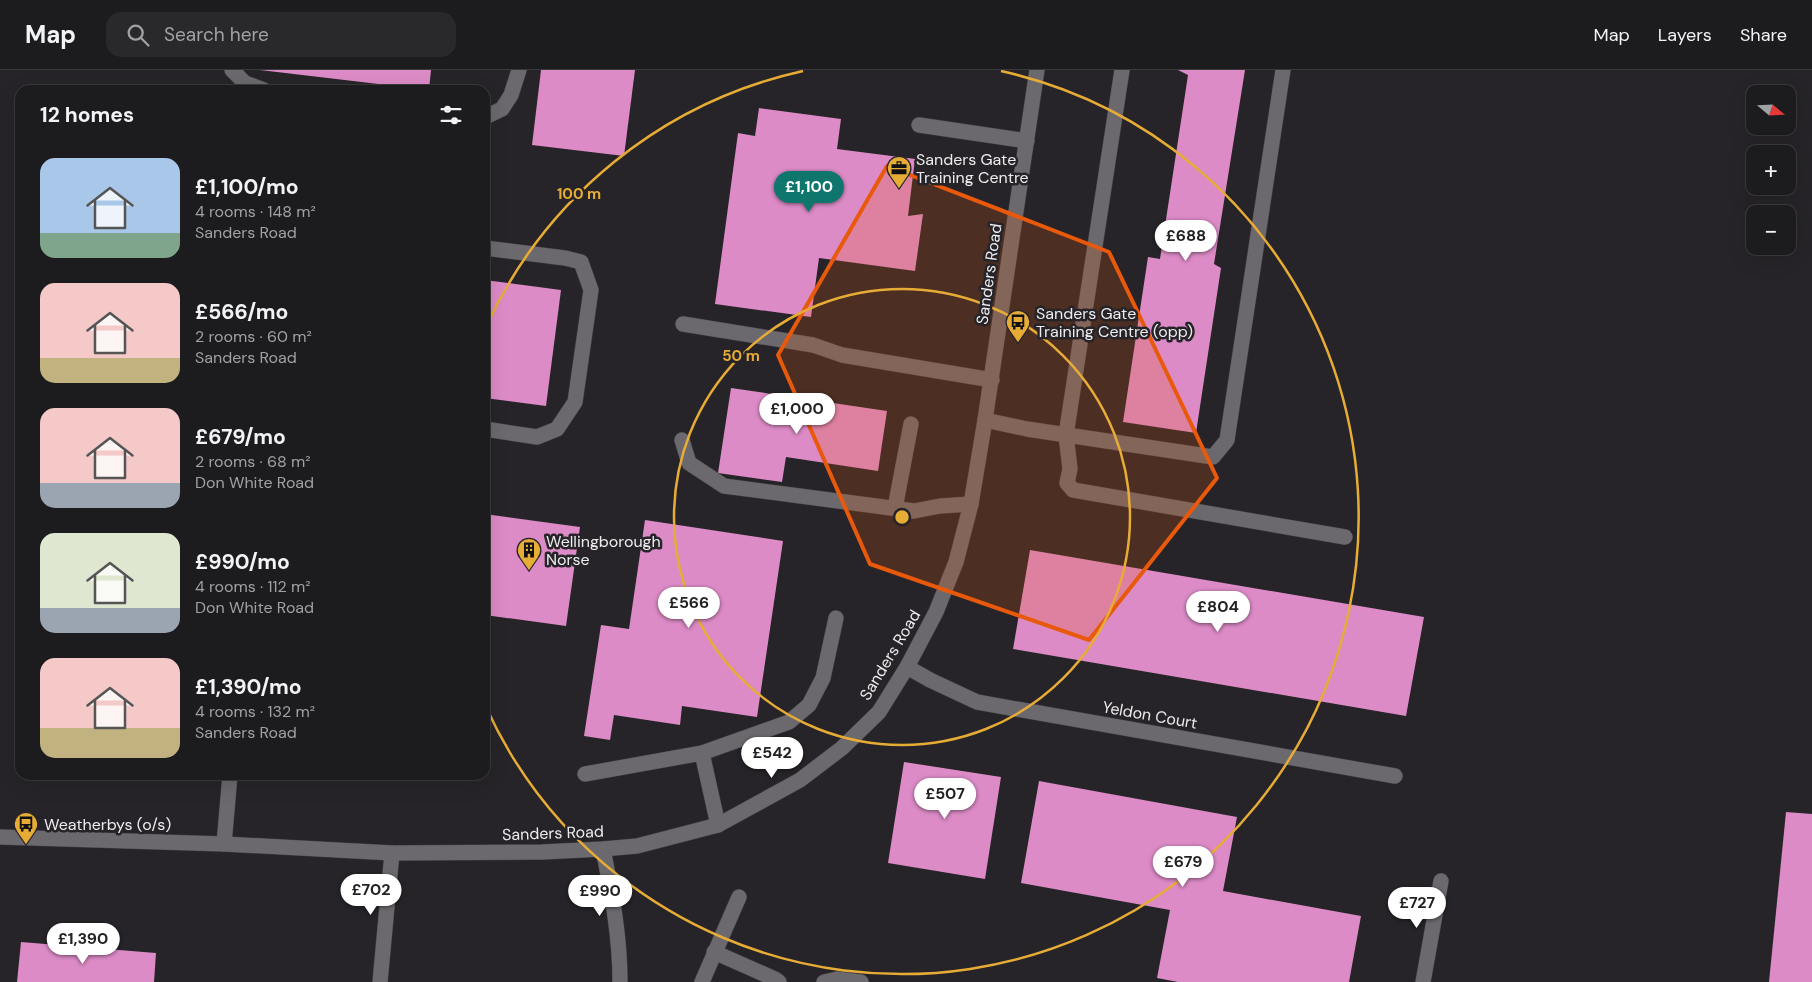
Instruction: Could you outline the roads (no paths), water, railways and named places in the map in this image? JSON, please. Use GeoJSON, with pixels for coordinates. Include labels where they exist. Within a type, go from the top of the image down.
{"type":"FeatureCollection","features":[{"type":"Feature","properties":{"kind":"street"},"geometry":{"type":"LineString","coordinates":[[232,70],[245,83],[250,85]]}},
{"type":"Feature","properties":{"kind":"street"},"geometry":{"type":"LineString","coordinates":[[490,115],[502,109],[511,94],[518,70]]}},
{"type":"Feature","properties":{"kind":"street","name":"Sanders Road"},"geometry":{"type":"LineString","coordinates":[[0,837],[224,844],[392,853],[602,850],[637,846],[718,824],[800,780],[842,748],[879,712],[907,667],[936,612],[956,562],[971,504],[992,380],[1037,70]]}},
{"type":"Feature","properties":{"kind":"street"},"geometry":{"type":"LineString","coordinates":[[1122,70],[1066,434],[1070,469],[1067,482],[1073,490],[1346,537]]}},
{"type":"Feature","properties":{"kind":"street"},"geometry":{"type":"LineString","coordinates":[[985,420],[1213,457],[1227,440],[1283,70]]}},
{"type":"Feature","properties":{"kind":"street"},"geometry":{"type":"LineString","coordinates":[[919,125],[1026,141]]}},
{"type":"Feature","properties":{"kind":"street"},"geometry":{"type":"LineString","coordinates":[[490,249],[565,258],[581,262],[591,290],[575,402],[557,429],[537,437],[490,430]]}},
{"type":"Feature","properties":{"kind":"street"},"geometry":{"type":"LineString","coordinates":[[683,324],[813,345],[842,355],[992,380]]}},
{"type":"Feature","properties":{"kind":"street"},"geometry":{"type":"LineString","coordinates":[[895,508],[911,424]]}},
{"type":"Feature","properties":{"kind":"street"},"geometry":{"type":"LineString","coordinates":[[682,440],[689,463],[724,486],[914,511],[940,506],[971,504]]}},
{"type":"Feature","properties":{"kind":"street"},"geometry":{"type":"LineString","coordinates":[[585,774],[702,753],[789,722],[809,705],[823,678],[836,618]]}},
{"type":"Feature","properties":{"kind":"street","name":"Yeldon Court"},"geometry":{"type":"LineString","coordinates":[[907,667],[977,702],[1395,776]]}},
{"type":"Feature","properties":{"kind":"street"},"geometry":{"type":"LineString","coordinates":[[702,753],[718,824]]}},
{"type":"Feature","properties":{"kind":"street"},"geometry":{"type":"LineString","coordinates":[[224,844],[230,780]]}},
{"type":"Feature","properties":{"kind":"street"},"geometry":{"type":"LineString","coordinates":[[602,850],[614,906],[620,961],[620,982]]}},
{"type":"Feature","properties":{"kind":"street"},"geometry":{"type":"LineString","coordinates":[[380,982],[392,853]]}},
{"type":"Feature","properties":{"kind":"street"},"geometry":{"type":"LineString","coordinates":[[1423,982],[1441,881]]}},
{"type":"Feature","properties":{"kind":"street"},"geometry":{"type":"LineString","coordinates":[[702,982],[739,897]]}},
{"type":"Feature","properties":{"kind":"street"},"geometry":{"type":"LineString","coordinates":[[714,952],[779,982]]}},
{"type":"Feature","properties":{"kind":"street"},"geometry":{"type":"LineString","coordinates":[[824,982],[838,979],[860,982]]}},
{"type":"Feature","properties":{"kind":"place","name":"Sanders Gate Training Centre"},"geometry":{"type":"Point","coordinates":[899,189]}},
{"type":"Feature","properties":{"kind":"place","name":"Sanders Gate Training Centre (opp)"},"geometry":{"type":"Point","coordinates":[1018,343]}},
{"type":"Feature","properties":{"kind":"place","name":"Wellingborough Norse"},"geometry":{"type":"Point","coordinates":[529,571]}},
{"type":"Feature","properties":{"kind":"place","name":"Weatherbys (o/s)"},"geometry":{"type":"Point","coordinates":[26,845]}}]}
